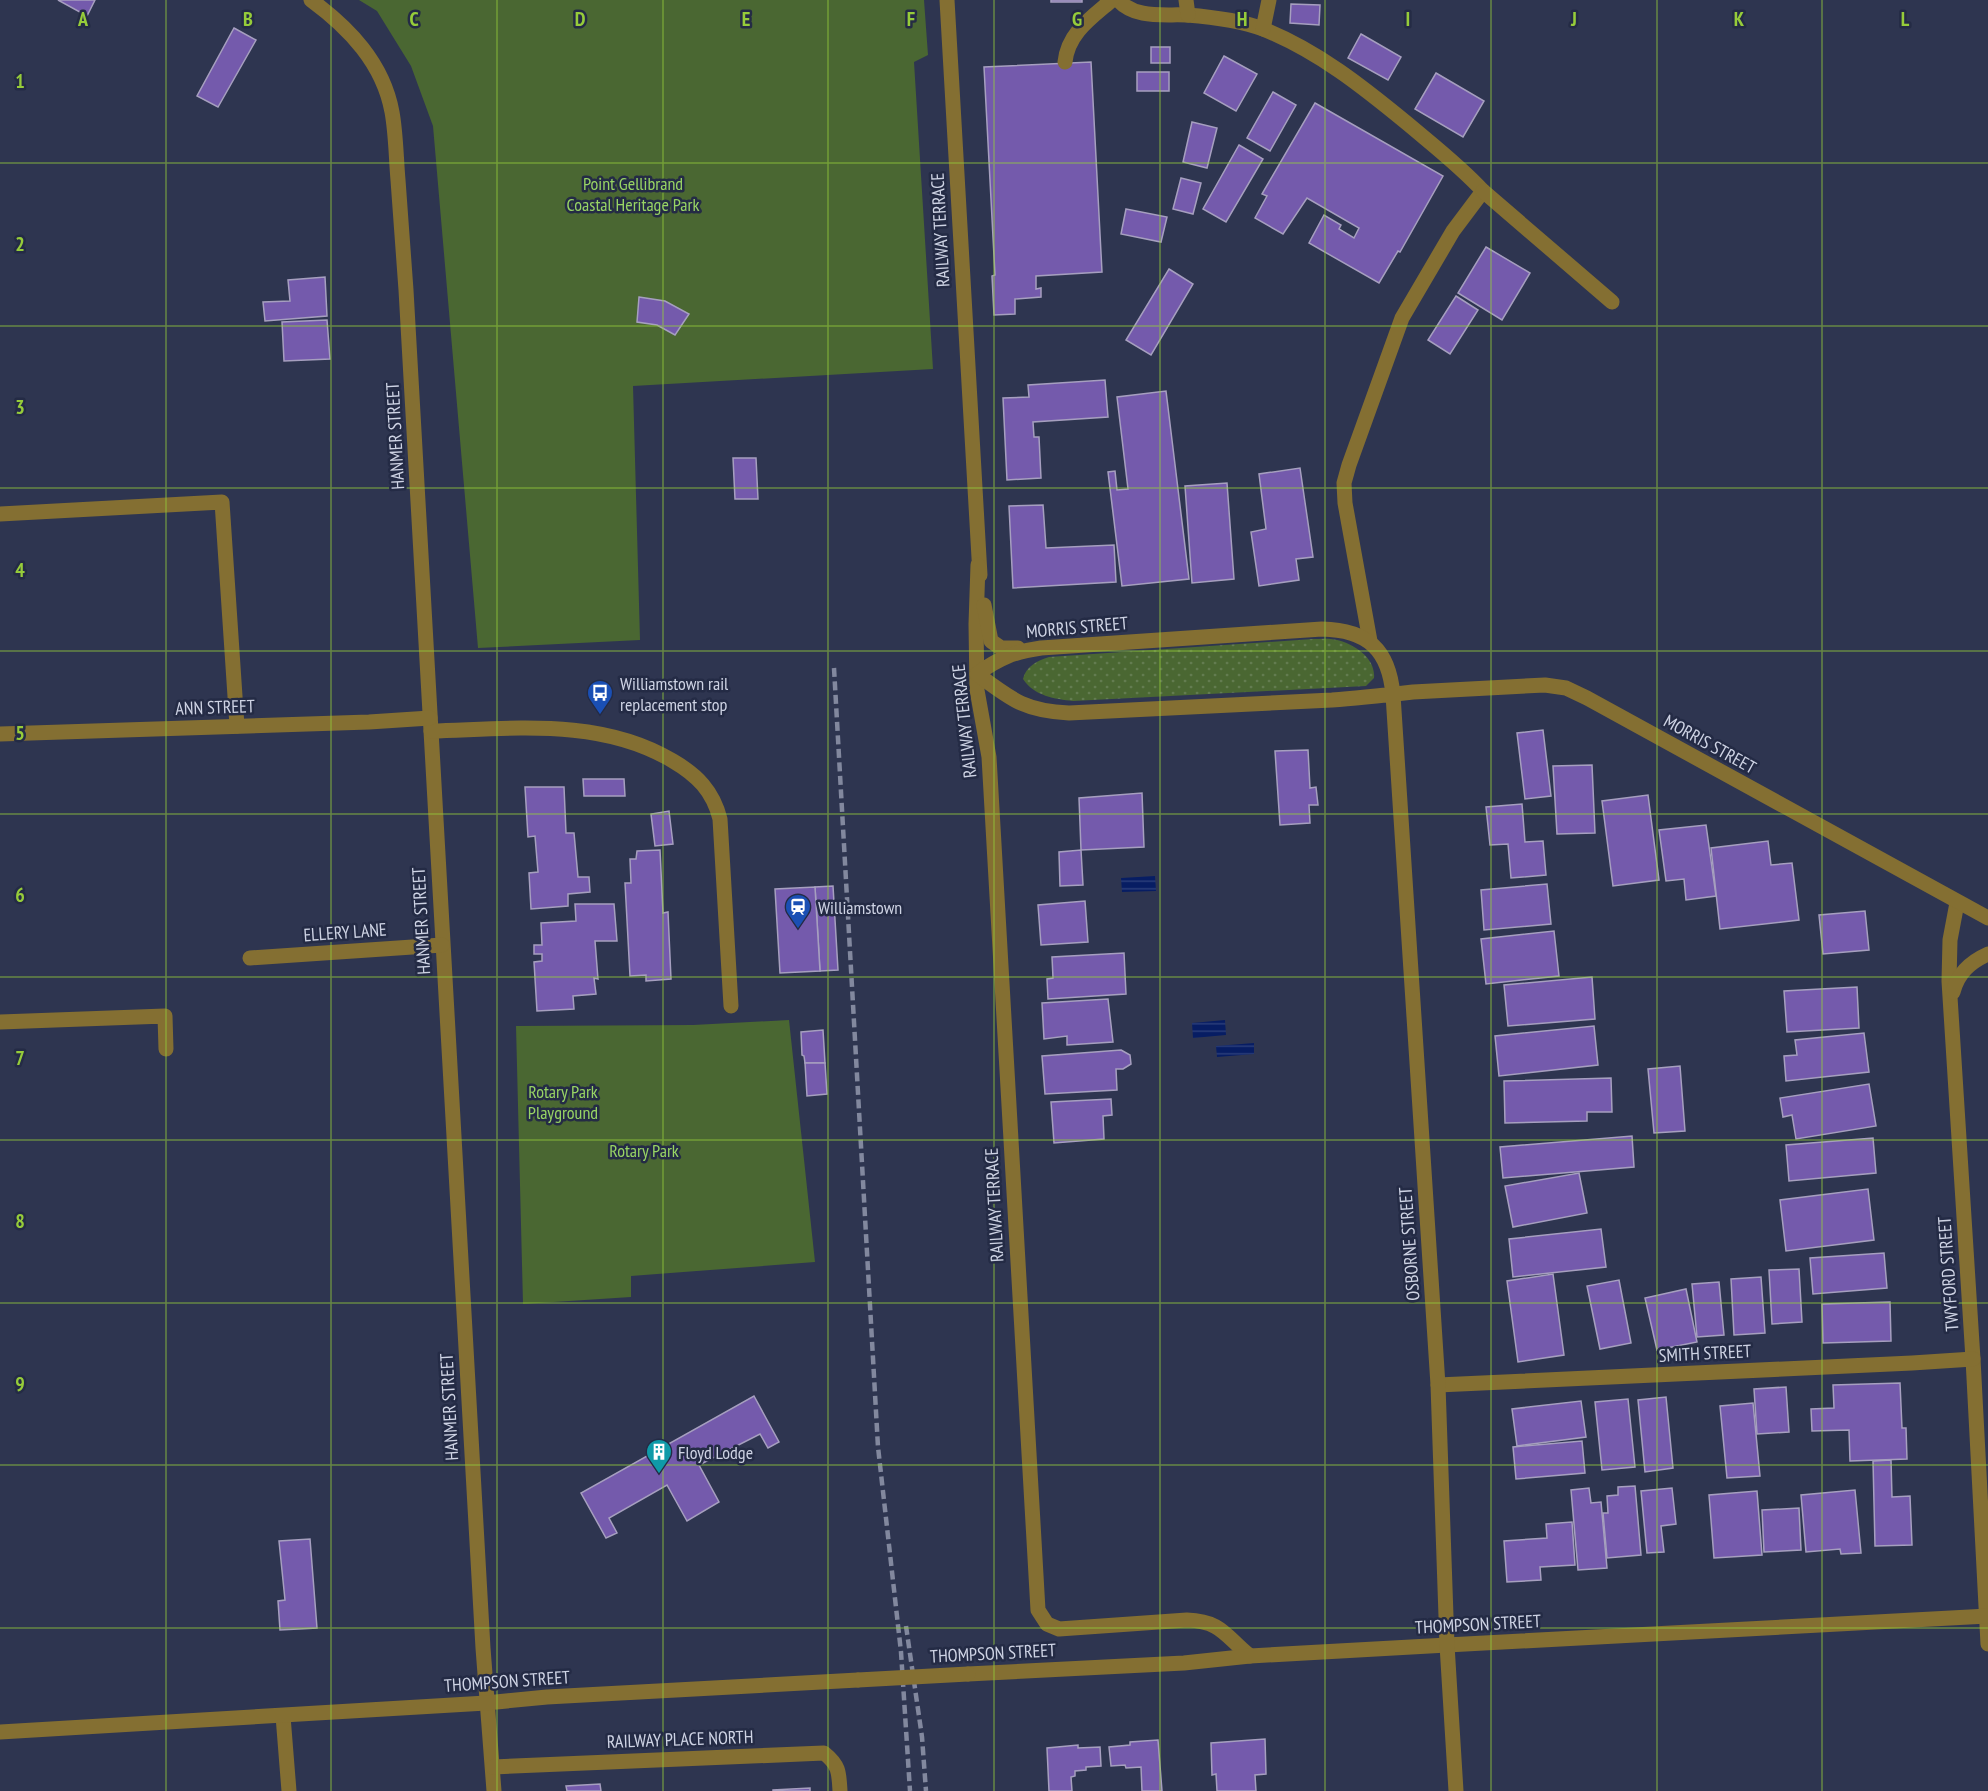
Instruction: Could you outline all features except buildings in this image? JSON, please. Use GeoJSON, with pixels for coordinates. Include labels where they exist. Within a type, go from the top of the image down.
{"type":"FeatureCollection","features":[{"type":"Feature","properties":{"kind":"street","name":"HANMER STREET"},"geometry":{"type":"LineString","coordinates":[[311,0],[340,23],[368,55],[384,86],[394,127],[406,290],[486,1703],[494,1791]]}},
{"type":"Feature","properties":{"kind":"street","name":"RAILWAY TERRACE"},"geometry":{"type":"LineString","coordinates":[[947,0],[978,565],[977,674],[979,706],[989,757],[1038,1610],[1047,1624],[1059,1629],[1200,1621],[1221,1628],[1250,1656]]}},
{"type":"Feature","properties":{"kind":"street"},"geometry":{"type":"LineString","coordinates":[[1065,62],[1071,39],[1082,26],[1112,0]]}},
{"type":"Feature","properties":{"kind":"street"},"geometry":{"type":"LineString","coordinates":[[1118,0],[1137,13],[1187,8],[1263,29],[1307,50],[1344,73],[1460,168],[1483,192],[1612,302]]}},
{"type":"Feature","properties":{"kind":"street"},"geometry":{"type":"LineString","coordinates":[[1263,29],[1269,0]]}},
{"type":"Feature","properties":{"kind":"street"},"geometry":{"type":"LineString","coordinates":[[1393,695],[1388,667],[1370,641],[1345,503],[1344,483],[1348,465],[1402,318],[1453,231],[1483,192]]}},
{"type":"Feature","properties":{"kind":"street"},"geometry":{"type":"LineString","coordinates":[[0,514],[222,502],[237,726]]}},
{"type":"Feature","properties":{"kind":"street","name":"RAILWAY TERRACE"},"geometry":{"type":"LineString","coordinates":[[978,565],[989,636],[992,641],[1006,649],[1041,648]]}},
{"type":"Feature","properties":{"kind":"street","name":"MORRIS STREET"},"geometry":{"type":"LineString","coordinates":[[1370,641],[1344,631],[1322,629],[1041,648],[1005,656],[977,674],[1022,705],[1038,711],[1069,713],[1332,700],[1545,685],[1566,688],[1988,918]]}},
{"type":"Feature","properties":{"kind":"street","name":"OSBORNE STREET"},"geometry":{"type":"LineString","coordinates":[[1393,695],[1438,1385],[1447,1645],[1456,1791]]}},
{"type":"Feature","properties":{"kind":"street","name":"ANN STREET"},"geometry":{"type":"LineString","coordinates":[[0,734],[237,726],[431,724],[596,732],[644,745],[694,775],[713,797],[720,819],[731,1006]]}},
{"type":"Feature","properties":{"kind":"street","name":"TWYFORD STREET"},"geometry":{"type":"LineString","coordinates":[[1957,903],[1950,946],[1951,1009],[1988,1644]]}},
{"type":"Feature","properties":{"kind":"street","name":"ELLERY LANE"},"geometry":{"type":"LineString","coordinates":[[250,958],[442,945]]}},
{"type":"Feature","properties":{"kind":"street"},"geometry":{"type":"LineString","coordinates":[[1951,1009],[1955,985],[1962,972],[1974,961],[1988,954]]}},
{"type":"Feature","properties":{"kind":"street"},"geometry":{"type":"LineString","coordinates":[[0,1022],[165,1016],[166,1050]]}},
{"type":"Feature","properties":{"kind":"street","name":"SMITH STREET"},"geometry":{"type":"LineString","coordinates":[[1438,1385],[1973,1359]]}},
{"type":"Feature","properties":{"kind":"street","name":"THOMPSON STREET"},"geometry":{"type":"LineString","coordinates":[[0,1732],[283,1716],[547,1697],[1184,1663],[1250,1656],[1987,1616]]}},
{"type":"Feature","properties":{"kind":"street"},"geometry":{"type":"LineString","coordinates":[[283,1716],[289,1791]]}},
{"type":"Feature","properties":{"kind":"street","name":"RAILWAY PLACE NORTH"},"geometry":{"type":"LineString","coordinates":[[493,1767],[824,1752],[835,1762],[840,1791]]}},
{"type":"Feature","properties":{"kind":"green space","name":"Point Gellibrand Coastal Heritage Park"},"geometry":{"type":"Polygon","coordinates":[[[359,0],[924,0],[928,55],[914,62],[933,369],[633,386],[640,640],[478,648],[433,126],[411,66],[377,11],[359,0]]]}},
{"type":"Feature","properties":{"kind":"green space"},"geometry":{"type":"Polygon","coordinates":[[[1313,639],[1337,640],[1357,649],[1368,658],[1374,671],[1374,678],[1366,686],[1073,701],[1052,698],[1039,693],[1023,679],[1033,665],[1049,657],[1313,639]]]}},
{"type":"Feature","properties":{"kind":"green space","name":"Rotary Park"},"geometry":{"type":"Polygon","coordinates":[[[789,1020],[815,1262],[631,1276],[631,1297],[523,1304],[516,1026],[693,1025],[789,1020]]]}},
{"type":"Feature","properties":{"kind":"shaded area"},"geometry":{"type":"Polygon","coordinates":[[[1155,876],[1156,891],[1122,892],[1121,878],[1155,876]]]}},
{"type":"Feature","properties":{"kind":"shaded area"},"geometry":{"type":"Polygon","coordinates":[[[1225,1020],[1226,1035],[1193,1038],[1192,1023],[1225,1020]]]}},
{"type":"Feature","properties":{"kind":"shaded area"},"geometry":{"type":"Polygon","coordinates":[[[1254,1043],[1254,1054],[1217,1057],[1216,1046],[1254,1043]]]}},
{"type":"Feature","properties":{"kind":"railway"},"geometry":{"type":"LineString","coordinates":[[834,668],[878,1447],[901,1652],[910,1791]]}},
{"type":"Feature","properties":{"kind":"railway"},"geometry":{"type":"LineString","coordinates":[[906,1626],[922,1737],[926,1791]]}},
{"type":"Feature","properties":{"kind":"place","name":"Williamstown rail replacement stop"},"geometry":{"type":"Point","coordinates":[600,716]}},
{"type":"Feature","properties":{"kind":"place","name":"Williamstown"},"geometry":{"type":"Point","coordinates":[798,930]}},
{"type":"Feature","properties":{"kind":"place","name":"Floyd Lodge"},"geometry":{"type":"Point","coordinates":[659,1475]}},
{"type":"Feature","properties":{"kind":"park label","name":"Rotary Park Playground"},"geometry":{"type":"Point","coordinates":[563,1101]}}]}
